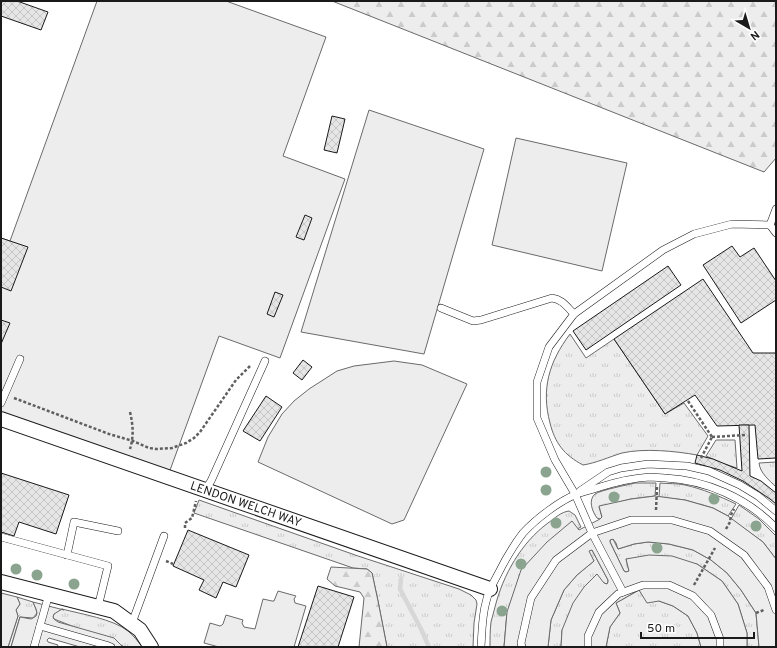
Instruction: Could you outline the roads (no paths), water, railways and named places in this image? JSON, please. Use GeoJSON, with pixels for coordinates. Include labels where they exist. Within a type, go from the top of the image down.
{"type":"FeatureCollection","features":[{"type":"Feature","properties":{"kind":"street","name":"LENDON WELCH WAY"},"geometry":{"type":"LineString","coordinates":[[1,419],[490,589]]}},
{"type":"Feature","properties":{"kind":"street"},"geometry":{"type":"LineString","coordinates":[[1,582],[114,611],[140,630],[151,647]]}},
{"type":"Feature","properties":{"kind":"lane"},"geometry":{"type":"LineString","coordinates":[[770,225],[776,209]]}},
{"type":"Feature","properties":{"kind":"lane"},"geometry":{"type":"LineString","coordinates":[[623,592],[592,533],[575,494],[554,460],[537,418],[537,382],[549,347],[574,314],[663,250],[694,234],[732,224],[770,225]]}},
{"type":"Feature","properties":{"kind":"lane"},"geometry":{"type":"LineString","coordinates":[[770,225],[776,233]]}},
{"type":"Feature","properties":{"kind":"lane"},"geometry":{"type":"LineString","coordinates":[[441,308],[473,320],[481,320],[552,298],[558,299],[574,314]]}},
{"type":"Feature","properties":{"kind":"lane"},"geometry":{"type":"LineString","coordinates":[[1,403],[20,359]]}},
{"type":"Feature","properties":{"kind":"lane"},"geometry":{"type":"LineString","coordinates":[[205,490],[211,481],[264,361]]}},
{"type":"Feature","properties":{"kind":"lane"},"geometry":{"type":"LineString","coordinates":[[481,647],[483,614],[486,601],[490,589],[512,548],[524,532],[541,516],[554,506],[608,472],[621,468],[648,464],[687,466],[709,472],[740,485],[758,496],[776,511]]}},
{"type":"Feature","properties":{"kind":"lane"},"geometry":{"type":"LineString","coordinates":[[575,494],[633,479],[652,477],[698,482],[748,504],[776,528]]}},
{"type":"Feature","properties":{"kind":"lane"},"geometry":{"type":"LineString","coordinates":[[522,647],[521,643],[532,598],[556,560],[592,533],[631,520],[672,520],[710,531],[744,555],[768,587],[776,610]]}},
{"type":"Feature","properties":{"kind":"lane"},"geometry":{"type":"LineString","coordinates":[[67,555],[74,522],[118,531]]}},
{"type":"Feature","properties":{"kind":"lane"},"geometry":{"type":"LineString","coordinates":[[132,623],[164,536]]}},
{"type":"Feature","properties":{"kind":"lane"},"geometry":{"type":"LineString","coordinates":[[1,537],[108,566],[98,607]]}},
{"type":"Feature","properties":{"kind":"lane"},"geometry":{"type":"LineString","coordinates":[[588,647],[588,636],[599,612],[618,594],[643,585],[669,585],[693,596],[711,615],[720,639],[720,647]]}},
{"type":"Feature","properties":{"kind":"lane"},"geometry":{"type":"LineString","coordinates":[[34,647],[49,594]]}},
{"type":"Feature","properties":{"kind":"lane"},"geometry":{"type":"LineString","coordinates":[[40,626],[111,647]]}},
{"type":"Feature","properties":{"kind":"waterway"},"geometry":{"type":"LineString","coordinates":[[401,579],[400,589],[429,647]]}}]}
